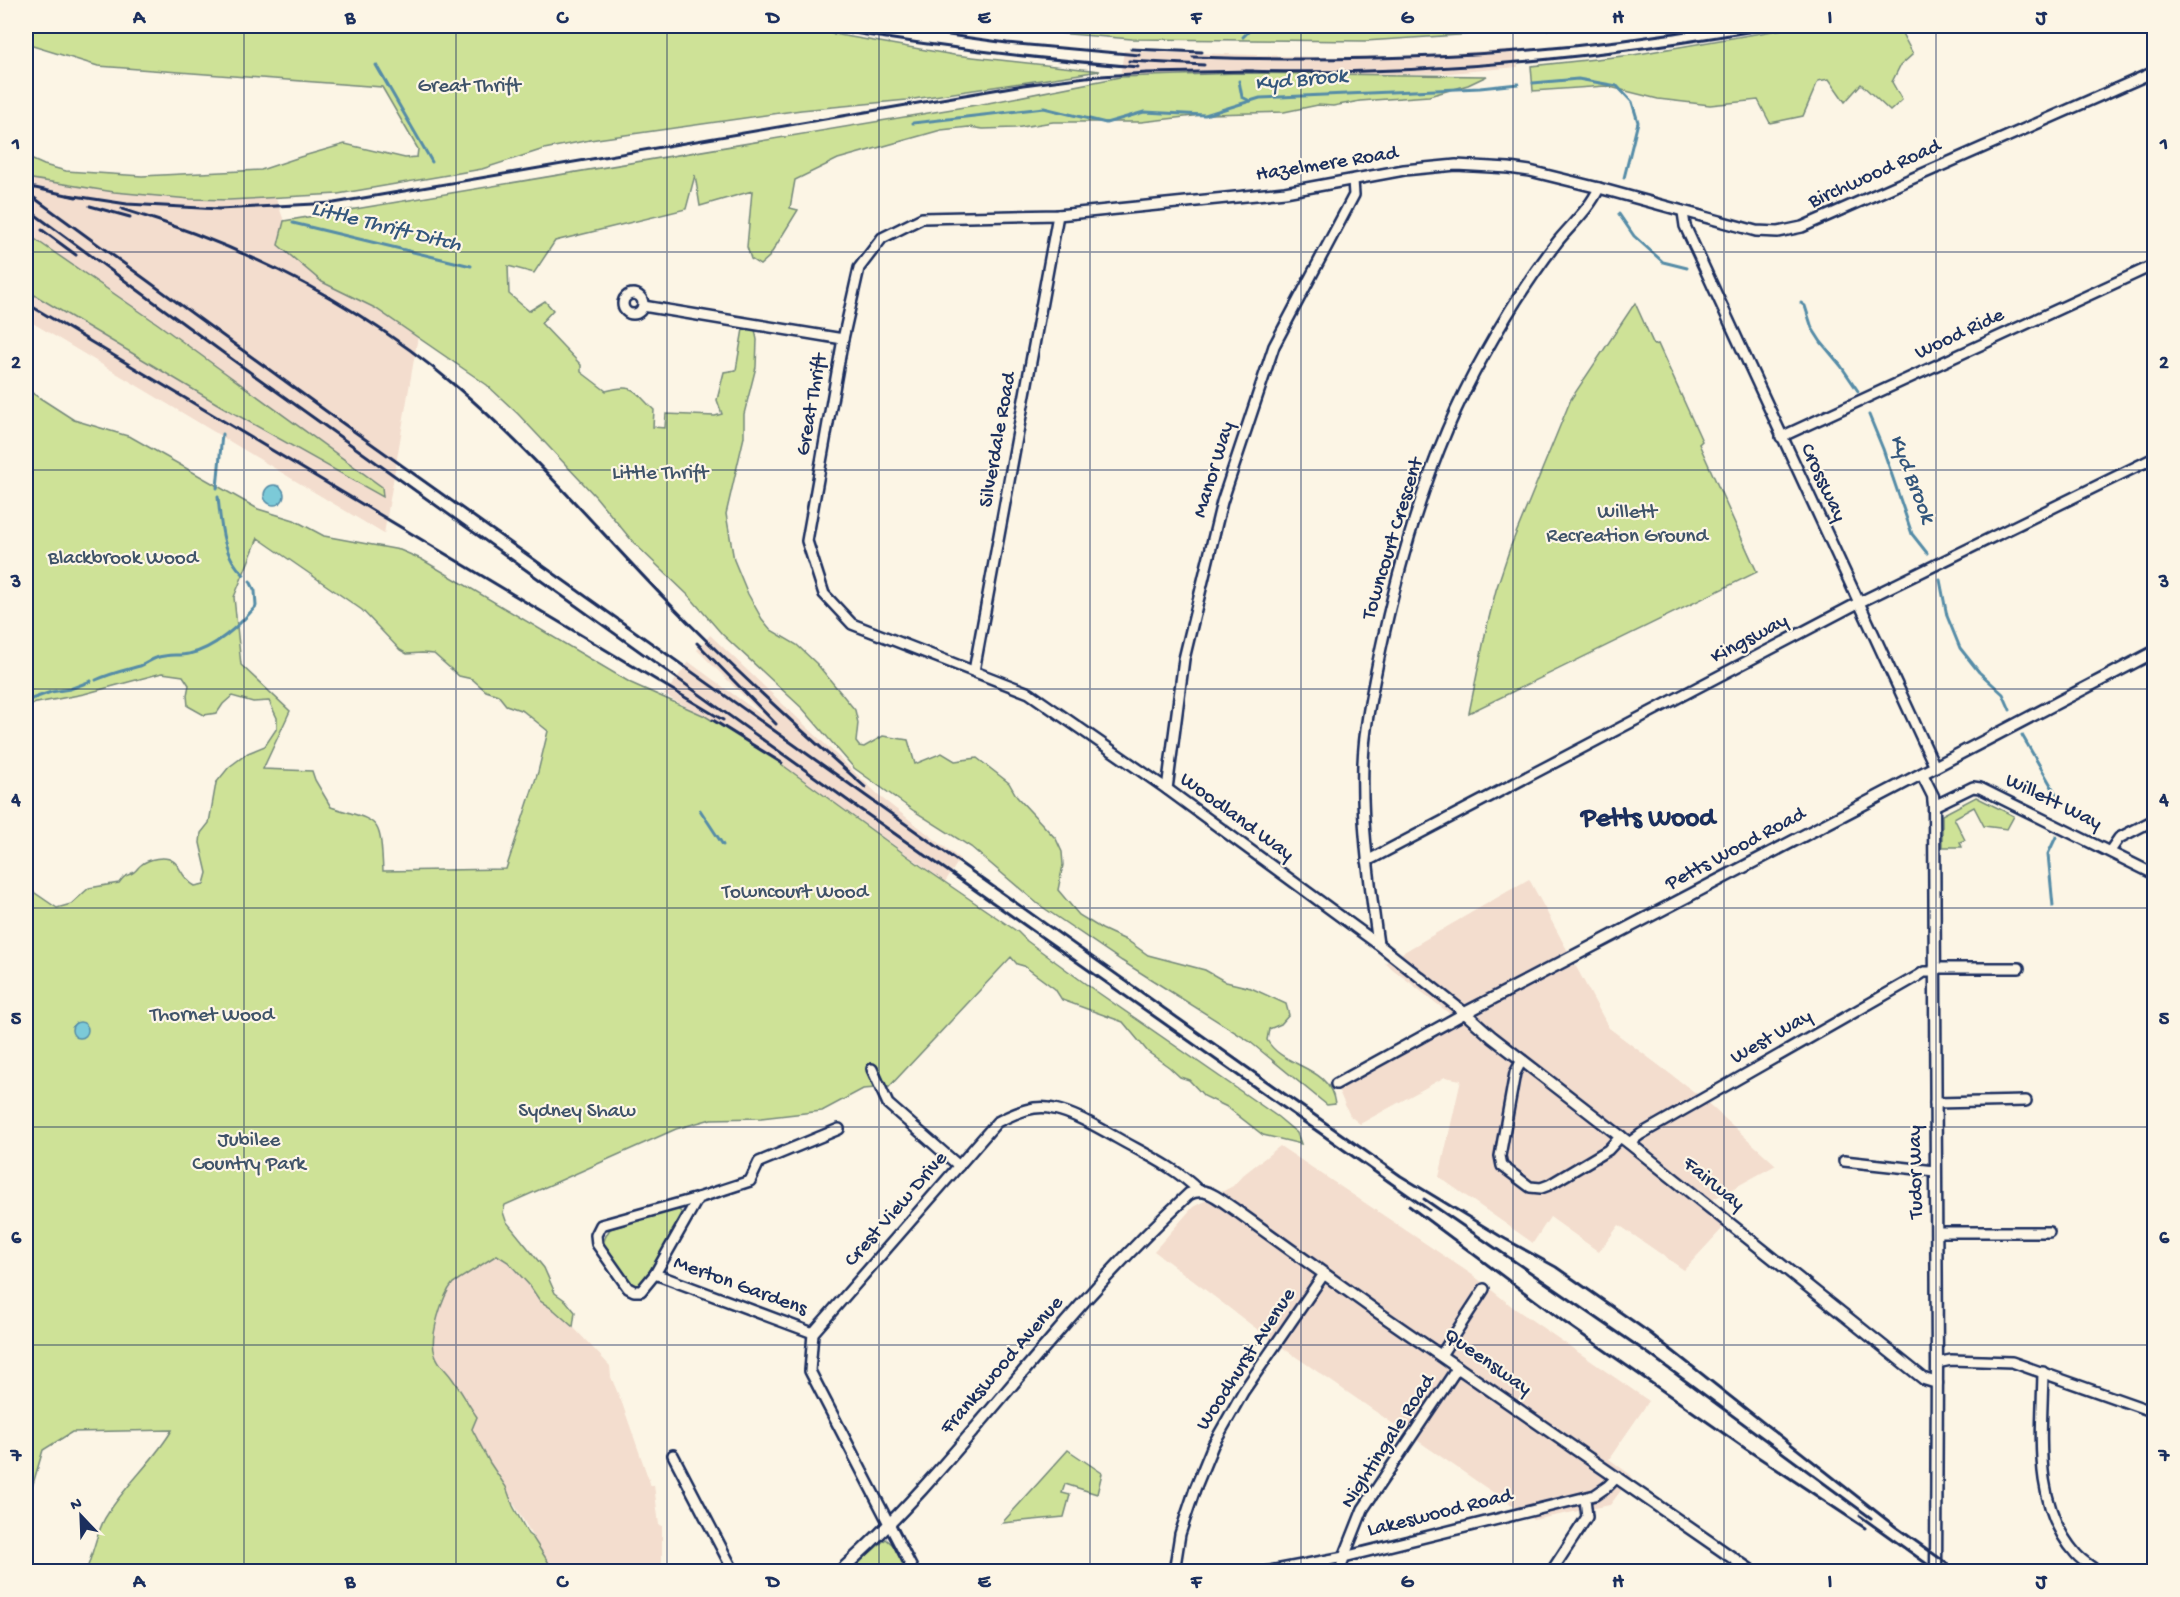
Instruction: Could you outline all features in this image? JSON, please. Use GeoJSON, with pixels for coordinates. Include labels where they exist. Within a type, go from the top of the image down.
{"type":"FeatureCollection","features":[{"type":"Feature","properties":{"kind":"street","name":"Birchwood Road"},"geometry":{"type":"LineString","coordinates":[[1599,188],[1756,231],[1778,232],[1802,227],[2154,72]]}},
{"type":"Feature","properties":{"kind":"street","name":"Hazelmere Road"},"geometry":{"type":"LineString","coordinates":[[1058,215],[1285,192],[1404,170],[1456,165],[1509,168],[1599,188]]}},
{"type":"Feature","properties":{"kind":"street","name":"Manor Way"},"geometry":{"type":"LineString","coordinates":[[1167,789],[1184,658],[1222,502],[1274,346],[1354,195],[1353,180]]}},
{"type":"Feature","properties":{"kind":"street","name":"Towncourt Crescent"},"geometry":{"type":"LineString","coordinates":[[1378,945],[1363,815],[1363,762],[1373,687],[1406,547],[1451,422],[1474,371],[1510,309],[1559,241],[1595,198],[1599,188]]}},
{"type":"Feature","properties":{"kind":"street","name":"Crossway"},"geometry":{"type":"LineString","coordinates":[[1683,212],[1684,226],[1935,767]]}},
{"type":"Feature","properties":{"kind":"street","name":"Great Thrift"},"geometry":{"type":"LineString","coordinates":[[974,671],[852,624],[824,594],[807,542],[843,339],[859,268],[882,238],[922,218],[1058,215]]}},
{"type":"Feature","properties":{"kind":"street","name":"Silverdale Road"},"geometry":{"type":"LineString","coordinates":[[974,671],[1058,215]]}},
{"type":"Feature","properties":{"kind":"street","name":"Wood Ride"},"geometry":{"type":"LineString","coordinates":[[1781,437],[2154,266]]}},
{"type":"Feature","properties":{"kind":"street"},"geometry":{"type":"LineString","coordinates":[[643,306],[843,339]]}},
{"type":"Feature","properties":{"kind":"street","name":"Kingsway"},"geometry":{"type":"LineString","coordinates":[[1367,861],[1858,603],[2154,458]]}},
{"type":"Feature","properties":{"kind":"street","name":"Petts Wood Road"},"geometry":{"type":"LineString","coordinates":[[1336,1084],[1465,1013],[2154,652]]}},
{"type":"Feature","properties":{"kind":"street","name":"Woodland Way"},"geometry":{"type":"LineString","coordinates":[[974,671],[1029,693],[1167,789],[1378,945],[1465,1013]]}},
{"type":"Feature","properties":{"kind":"street","name":"Tudor Way"},"geometry":{"type":"LineString","coordinates":[[1922,774],[1933,796],[1934,806],[1937,1232],[1936,1572]]}},
{"type":"Feature","properties":{"kind":"street","name":"Willett Way"},"geometry":{"type":"LineString","coordinates":[[1934,806],[1973,787],[1980,788],[2154,874]]}},
{"type":"Feature","properties":{"kind":"street"},"geometry":{"type":"LineString","coordinates":[[2110,851],[2119,838],[2154,820]]}},
{"type":"Feature","properties":{"kind":"street","name":"West Way"},"geometry":{"type":"LineString","coordinates":[[1522,1060],[1515,1073],[1500,1163],[1530,1187],[1540,1188],[1549,1185],[1625,1140],[1641,1134],[1924,972],[2019,968]]}},
{"type":"Feature","properties":{"kind":"street","name":"Fairway"},"geometry":{"type":"LineString","coordinates":[[1465,1013],[1924,1379],[1937,1383]]}},
{"type":"Feature","properties":{"kind":"street"},"geometry":{"type":"LineString","coordinates":[[873,1069],[888,1104],[958,1166]]}},
{"type":"Feature","properties":{"kind":"street"},"geometry":{"type":"LineString","coordinates":[[1935,1102],[2026,1101]]}},
{"type":"Feature","properties":{"kind":"street","name":"Crest View Drive"},"geometry":{"type":"LineString","coordinates":[[813,1333],[997,1122],[1025,1108],[1054,1109],[1093,1125],[1160,1160],[1187,1179],[1198,1190]]}},
{"type":"Feature","properties":{"kind":"street","name":"Merton Gardens"},"geometry":{"type":"LineString","coordinates":[[698,1198],[655,1274],[641,1291],[628,1288],[597,1244],[596,1235],[601,1226],[750,1181],[759,1161],[839,1129]]}},
{"type":"Feature","properties":{"kind":"street"},"geometry":{"type":"LineString","coordinates":[[1844,1161],[1935,1171]]}},
{"type":"Feature","properties":{"kind":"street","name":"Queensway"},"geometry":{"type":"LineString","coordinates":[[1198,1190],[1214,1195],[1753,1572]]}},
{"type":"Feature","properties":{"kind":"street","name":"Frankswood Avenue"},"geometry":{"type":"LineString","coordinates":[[839,1572],[890,1524],[1128,1254],[1189,1194],[1198,1190]]}},
{"type":"Feature","properties":{"kind":"street"},"geometry":{"type":"LineString","coordinates":[[1937,1232],[2049,1232]]}},
{"type":"Feature","properties":{"kind":"street","name":"Merton Gardens"},"geometry":{"type":"LineString","coordinates":[[655,1274],[813,1333]]}},
{"type":"Feature","properties":{"kind":"street","name":"Woodhurst Avenue"},"geometry":{"type":"LineString","coordinates":[[1174,1572],[1180,1534],[1213,1445],[1243,1392],[1324,1274]]}},
{"type":"Feature","properties":{"kind":"street"},"geometry":{"type":"LineString","coordinates":[[1441,1355],[1484,1289]]}},
{"type":"Feature","properties":{"kind":"street"},"geometry":{"type":"LineString","coordinates":[[813,1333],[810,1371],[914,1572]]}},
{"type":"Feature","properties":{"kind":"street"},"geometry":{"type":"LineString","coordinates":[[1937,1363],[1952,1360],[2012,1362],[2154,1412]]}},
{"type":"Feature","properties":{"kind":"street","name":"Nightingale Road"},"geometry":{"type":"LineString","coordinates":[[1340,1572],[1363,1509],[1458,1367]]}},
{"type":"Feature","properties":{"kind":"street"},"geometry":{"type":"LineString","coordinates":[[2043,1372],[2041,1455],[2044,1484],[2051,1510],[2076,1555],[2098,1572]]}},
{"type":"Feature","properties":{"kind":"street"},"geometry":{"type":"LineString","coordinates":[[673,1455],[734,1572]]}},
{"type":"Feature","properties":{"kind":"street","name":"Lakeswood Road"},"geometry":{"type":"LineString","coordinates":[[1265,1572],[1344,1557],[1585,1498],[1601,1492],[1617,1477]]}},
{"type":"Feature","properties":{"kind":"street"},"geometry":{"type":"LineString","coordinates":[[1551,1572],[1587,1517],[1585,1498]]}},
{"type":"Feature","properties":{"kind":"shaded area"},"geometry":{"type":"Polygon","coordinates":[[[1516,49],[1518,67],[1450,73],[1374,75],[1240,73],[1120,77],[1124,51],[1315,57],[1412,56],[1516,49]]]}},
{"type":"Feature","properties":{"kind":"shaded area"},"geometry":{"type":"Polygon","coordinates":[[[26,172],[274,193],[284,221],[278,245],[418,336],[384,534],[26,319],[26,172]]]}},
{"type":"Feature","properties":{"kind":"shaded area"},"geometry":{"type":"Polygon","coordinates":[[[710,635],[883,799],[960,859],[945,882],[777,761],[706,717],[664,695],[689,662],[767,719],[697,650],[710,635]]]}},
{"type":"Feature","properties":{"kind":"shaded area"},"geometry":{"type":"Polygon","coordinates":[[[1529,879],[1609,1028],[1701,1097],[1776,1165],[1712,1200],[1734,1216],[1684,1270],[1619,1225],[1599,1252],[1550,1217],[1533,1243],[1439,1177],[1461,1080],[1445,1077],[1360,1124],[1350,1116],[1337,1087],[1455,1018],[1385,963],[1529,879]]]}},
{"type":"Feature","properties":{"kind":"shaded area"},"geometry":{"type":"Polygon","coordinates":[[[1280,1146],[1474,1276],[1514,1308],[1649,1401],[1609,1459],[1632,1476],[1610,1505],[1533,1520],[1270,1339],[1154,1251],[1193,1207],[1233,1186],[1243,1175],[1280,1146]]]}},
{"type":"Feature","properties":{"kind":"shaded area"},"geometry":{"type":"Polygon","coordinates":[[[512,1237],[550,1277],[544,1280],[574,1328],[610,1366],[611,1377],[651,1486],[654,1485],[659,1525],[662,1526],[662,1571],[553,1571],[399,1307],[512,1237]]]}},
{"type":"Feature","properties":{"kind":"green space"},"geometry":{"type":"Polygon","coordinates":[[[26,26],[788,26],[954,55],[1100,71],[907,100],[801,110],[590,140],[544,149],[482,169],[338,194],[229,200],[190,199],[114,192],[26,178],[26,157],[66,171],[142,176],[261,170],[345,144],[405,158],[417,157],[418,149],[382,87],[98,66],[26,44],[26,26]]]}},
{"type":"Feature","properties":{"kind":"green space"},"geometry":{"type":"Polygon","coordinates":[[[970,26],[1598,26],[1365,41],[1132,39],[970,26]]]}},
{"type":"Feature","properties":{"kind":"green space"},"geometry":{"type":"Polygon","coordinates":[[[1801,26],[1898,26],[1913,54],[1900,66],[1892,82],[1902,100],[1890,111],[1861,84],[1845,102],[1829,79],[1818,81],[1803,116],[1770,123],[1758,100],[1710,105],[1658,99],[1606,86],[1533,91],[1531,66],[1633,55],[1801,26]]]}},
{"type":"Feature","properties":{"kind":"green space","name":"Little Thrift"},"geometry":{"type":"Polygon","coordinates":[[[1240,73],[1487,76],[1468,85],[1429,96],[1360,101],[1333,106],[1318,105],[1284,112],[1211,114],[1141,122],[1053,122],[1015,128],[969,127],[941,130],[838,159],[795,180],[790,208],[798,210],[769,257],[760,265],[751,259],[747,247],[752,191],[700,206],[695,175],[686,209],[555,241],[534,273],[508,266],[509,294],[529,311],[545,301],[553,310],[541,323],[581,365],[581,372],[606,391],[623,388],[633,390],[654,410],[653,427],[665,428],[666,414],[715,416],[722,414],[717,400],[724,372],[736,370],[743,329],[755,329],[756,367],[744,414],[744,437],[726,514],[734,560],[748,594],[762,619],[771,630],[797,645],[817,664],[855,710],[858,723],[856,742],[859,746],[864,747],[883,736],[908,740],[915,764],[942,753],[955,761],[977,758],[1009,783],[1017,797],[1056,839],[1062,852],[1063,865],[1058,890],[1079,915],[1128,941],[1148,955],[1205,970],[1226,982],[1251,988],[1286,1004],[1289,1015],[1281,1024],[1269,1029],[1267,1040],[1284,1057],[1325,1081],[1335,1104],[1327,1105],[1249,1041],[1122,961],[1038,904],[971,847],[914,811],[854,768],[803,709],[722,634],[689,596],[633,542],[596,497],[518,414],[487,385],[375,308],[322,282],[278,245],[284,221],[988,103],[1120,77],[1240,73]]]}},
{"type":"Feature","properties":{"kind":"green space"},"geometry":{"type":"Polygon","coordinates":[[[26,233],[158,324],[382,487],[383,497],[221,406],[26,290],[26,233]]]}},
{"type":"Feature","properties":{"kind":"green space","name":"Willett Recreation Ground"},"geometry":{"type":"Polygon","coordinates":[[[1635,303],[1654,345],[1658,344],[1702,441],[1699,444],[1757,572],[1469,713],[1486,630],[1510,548],[1571,399],[1635,303]]]}},
{"type":"Feature","properties":{"kind":"green space","name":"Jubilee Country Park"},"geometry":{"type":"Polygon","coordinates":[[[26,389],[74,420],[131,437],[258,509],[294,520],[324,536],[400,550],[421,559],[631,683],[705,716],[777,761],[921,866],[1018,932],[1090,987],[1278,1117],[1297,1133],[1301,1144],[1263,1135],[1227,1107],[1204,1096],[1189,1080],[1180,1077],[1148,1052],[1123,1022],[1062,1000],[1055,989],[1024,966],[1017,964],[1011,957],[889,1087],[863,1089],[822,1111],[761,1118],[711,1119],[676,1129],[505,1205],[503,1212],[506,1221],[544,1268],[555,1293],[575,1312],[573,1327],[540,1301],[508,1262],[497,1255],[453,1283],[438,1317],[434,1347],[438,1361],[477,1417],[472,1429],[506,1487],[528,1534],[554,1571],[86,1571],[100,1527],[107,1515],[172,1430],[72,1432],[43,1450],[30,1494],[26,1499],[26,887],[57,908],[71,904],[89,888],[119,883],[144,863],[161,858],[170,859],[176,863],[195,886],[204,884],[207,873],[200,843],[201,833],[209,823],[216,783],[229,767],[248,753],[265,746],[277,728],[277,718],[269,701],[253,702],[232,696],[217,713],[204,715],[188,706],[189,685],[183,676],[162,673],[84,694],[26,705],[26,389]],[[258,538],[234,597],[241,665],[290,711],[263,769],[312,771],[331,807],[360,816],[375,824],[381,840],[383,871],[506,869],[538,772],[548,731],[523,711],[506,705],[498,695],[486,691],[472,679],[459,676],[434,654],[407,654],[400,650],[362,610],[258,538]]]}},
{"type":"Feature","properties":{"kind":"green space"},"geometry":{"type":"Polygon","coordinates":[[[1976,797],[2014,816],[2007,829],[1984,826],[1974,807],[1954,818],[1965,840],[1960,842],[1962,847],[1942,847],[1942,815],[1976,797]]]}},
{"type":"Feature","properties":{"kind":"green space"},"geometry":{"type":"Polygon","coordinates":[[[678,1209],[682,1213],[682,1218],[642,1284],[639,1287],[631,1287],[604,1247],[606,1235],[610,1229],[678,1209]]]}},
{"type":"Feature","properties":{"kind":"green space"},"geometry":{"type":"Polygon","coordinates":[[[1068,1450],[1102,1473],[1097,1494],[1065,1484],[1062,1493],[1070,1495],[1064,1517],[1002,1523],[1068,1450]]]}},
{"type":"Feature","properties":{"kind":"green space"},"geometry":{"type":"Polygon","coordinates":[[[886,1539],[893,1545],[907,1571],[847,1572],[886,1539]]]}},
{"type":"Feature","properties":{"kind":"water"},"geometry":{"type":"Polygon","coordinates":[[[274,485],[281,488],[284,495],[281,502],[274,505],[267,502],[264,495],[267,488],[274,485]]]}},
{"type":"Feature","properties":{"kind":"water"},"geometry":{"type":"Polygon","coordinates":[[[77,1022],[83,1022],[88,1030],[86,1036],[77,1038],[72,1033],[72,1027],[77,1022]]]}},
{"type":"Feature","properties":{"kind":"waterway"},"geometry":{"type":"LineString","coordinates":[[1243,37],[1254,26]]}},
{"type":"Feature","properties":{"kind":"waterway"},"geometry":{"type":"LineString","coordinates":[[376,65],[432,162]]}},
{"type":"Feature","properties":{"kind":"waterway","name":"Kyd Brook"},"geometry":{"type":"LineString","coordinates":[[1533,83],[1578,79],[1617,86],[1632,102],[1638,122],[1624,178]]}},
{"type":"Feature","properties":{"kind":"waterway"},"geometry":{"type":"LineString","coordinates":[[1239,81],[1242,97],[1250,101]]}},
{"type":"Feature","properties":{"kind":"waterway","name":"Kyd Brook"},"geometry":{"type":"LineString","coordinates":[[913,123],[1044,108],[1106,123],[1144,112],[1205,115],[1260,98],[1480,88],[1518,84]]}},
{"type":"Feature","properties":{"kind":"waterway","name":"Kyd Brook"},"geometry":{"type":"LineString","coordinates":[[1619,214],[1634,236],[1663,262],[1687,268]]}},
{"type":"Feature","properties":{"kind":"waterway","name":"Little Thrift Ditch"},"geometry":{"type":"LineString","coordinates":[[293,223],[471,266]]}},
{"type":"Feature","properties":{"kind":"waterway","name":"Kyd Brook"},"geometry":{"type":"LineString","coordinates":[[1801,303],[1805,306],[1812,328],[1821,342],[1858,391]]}},
{"type":"Feature","properties":{"kind":"waterway","name":"Kyd Brook"},"geometry":{"type":"LineString","coordinates":[[1869,415],[1912,534],[1927,553]]}},
{"type":"Feature","properties":{"kind":"waterway"},"geometry":{"type":"LineString","coordinates":[[217,488],[222,434]]}},
{"type":"Feature","properties":{"kind":"waterway"},"geometry":{"type":"LineString","coordinates":[[218,497],[227,549],[244,575]]}},
{"type":"Feature","properties":{"kind":"waterway","name":"Kyd Brook"},"geometry":{"type":"LineString","coordinates":[[1940,580],[1947,616],[1960,648],[1979,672],[2003,694],[2010,710]]}},
{"type":"Feature","properties":{"kind":"waterway"},"geometry":{"type":"LineString","coordinates":[[96,680],[160,657],[189,654],[217,642],[256,606],[255,591],[250,581]]}},
{"type":"Feature","properties":{"kind":"waterway"},"geometry":{"type":"LineString","coordinates":[[26,701],[91,681]]}},
{"type":"Feature","properties":{"kind":"waterway","name":"Kyd Brook"},"geometry":{"type":"LineString","coordinates":[[2022,735],[2056,794]]}},
{"type":"Feature","properties":{"kind":"waterway"},"geometry":{"type":"LineString","coordinates":[[700,810],[723,845]]}},
{"type":"Feature","properties":{"kind":"waterway","name":"Kyd Brook"},"geometry":{"type":"LineString","coordinates":[[2053,906],[2048,854],[2056,837]]}},
{"type":"Feature","properties":{"kind":"railway"},"geometry":{"type":"LineString","coordinates":[[812,26],[974,50],[1138,67]]}},
{"type":"Feature","properties":{"kind":"railway"},"geometry":{"type":"LineString","coordinates":[[883,26],[1007,43],[1139,55]]}},
{"type":"Feature","properties":{"kind":"railway"},"geometry":{"type":"LineString","coordinates":[[1193,57],[1324,59],[1456,55],[1586,45],[1716,26]]}},
{"type":"Feature","properties":{"kind":"railway"},"geometry":{"type":"LineString","coordinates":[[1246,71],[1381,71],[1515,62],[1649,47],[1782,26]]}},
{"type":"Feature","properties":{"kind":"railway"},"geometry":{"type":"LineString","coordinates":[[1131,49],[1202,52]]}},
{"type":"Feature","properties":{"kind":"railway"},"geometry":{"type":"LineString","coordinates":[[1129,61],[1204,65]]}},
{"type":"Feature","properties":{"kind":"railway"},"geometry":{"type":"LineString","coordinates":[[68,195],[127,204],[219,209],[334,203],[1023,85],[1086,77],[1147,73],[1253,71]]}},
{"type":"Feature","properties":{"kind":"railway"},"geometry":{"type":"LineString","coordinates":[[26,186],[76,197]]}},
{"type":"Feature","properties":{"kind":"railway"},"geometry":{"type":"LineString","coordinates":[[26,192],[341,422],[1401,1176],[1556,1267],[1650,1333],[1896,1527],[1959,1572]]}},
{"type":"Feature","properties":{"kind":"railway"},"geometry":{"type":"LineString","coordinates":[[90,206],[130,217]]}},
{"type":"Feature","properties":{"kind":"railway"},"geometry":{"type":"LineString","coordinates":[[26,208],[233,360],[854,805],[1429,1210]]}},
{"type":"Feature","properties":{"kind":"railway"},"geometry":{"type":"LineString","coordinates":[[122,209],[168,224],[257,260],[341,304],[420,358],[458,388],[512,438],[690,625],[764,696],[865,787]]}},
{"type":"Feature","properties":{"kind":"railway"},"geometry":{"type":"LineString","coordinates":[[42,230],[76,255]]}},
{"type":"Feature","properties":{"kind":"railway"},"geometry":{"type":"LineString","coordinates":[[26,303],[723,720]]}},
{"type":"Feature","properties":{"kind":"railway"},"geometry":{"type":"LineString","coordinates":[[697,643],[776,724]]}},
{"type":"Feature","properties":{"kind":"railway"},"geometry":{"type":"LineString","coordinates":[[713,720],[782,763]]}},
{"type":"Feature","properties":{"kind":"railway"},"geometry":{"type":"LineString","coordinates":[[1424,1199],[1649,1354],[1871,1518]]}},
{"type":"Feature","properties":{"kind":"railway"},"geometry":{"type":"LineString","coordinates":[[1409,1206],[1564,1322],[1746,1449],[1865,1528]]}},
{"type":"Feature","properties":{"kind":"railway"},"geometry":{"type":"LineString","coordinates":[[1860,1516],[1938,1572]]}},
{"type":"Feature","properties":{"kind":"district","name":"Petts Wood"},"geometry":{"type":"Point","coordinates":[1648,820]}},
{"type":"Feature","properties":{"kind":"park label","name":"Blackbrook Wood"},"geometry":{"type":"Point","coordinates":[123,559]}},
{"type":"Feature","properties":{"kind":"park label","name":"Towncourt Wood"},"geometry":{"type":"Point","coordinates":[795,893]}},
{"type":"Feature","properties":{"kind":"park label","name":"Thornet Wood"},"geometry":{"type":"Point","coordinates":[212,1016]}},
{"type":"Feature","properties":{"kind":"park label","name":"Sydney Shaw"},"geometry":{"type":"Point","coordinates":[577,1112]}}]}
